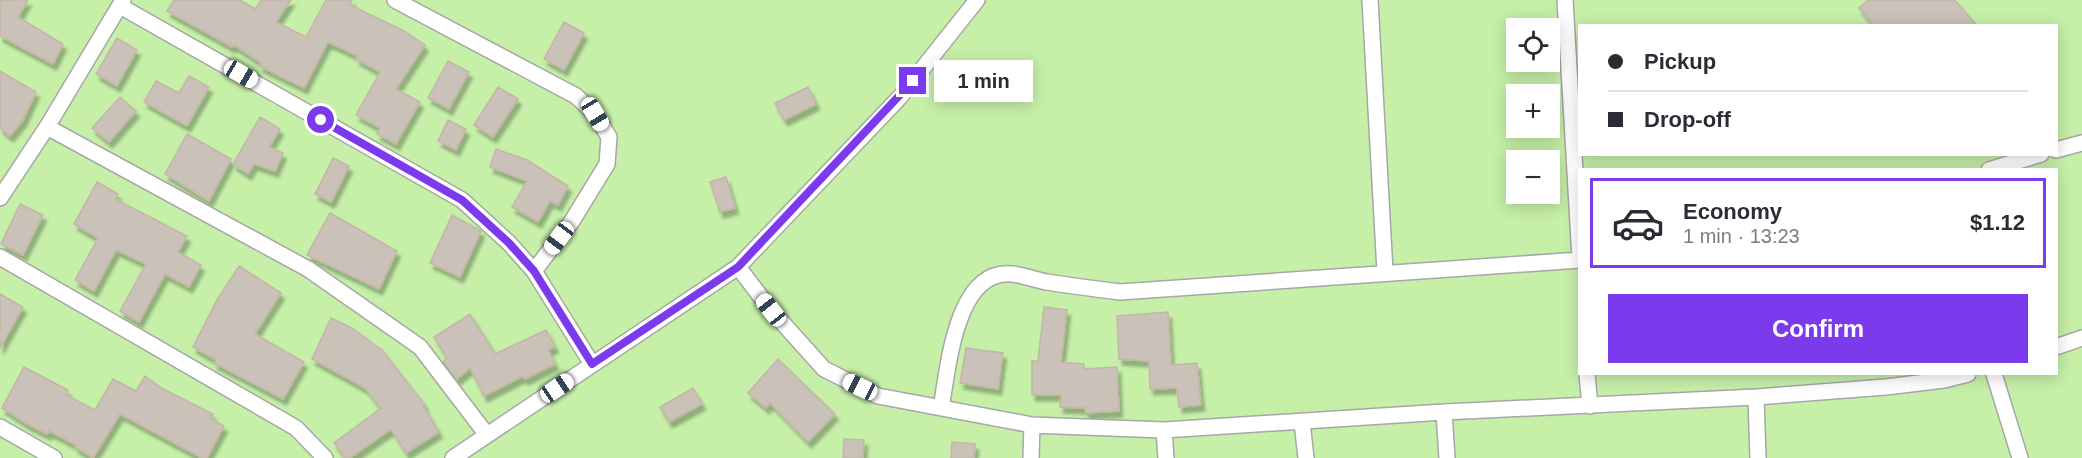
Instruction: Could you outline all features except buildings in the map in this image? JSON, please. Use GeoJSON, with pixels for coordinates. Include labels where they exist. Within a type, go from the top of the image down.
{"type":"FeatureCollection","features":[{"type":"Feature","properties":{"kind":"street"},"geometry":{"type":"LineString","coordinates":[[395,0],[576,96],[595,114],[609,137],[607,164],[572,221],[534,271]]}},
{"type":"Feature","properties":{"kind":"street"},"geometry":{"type":"LineString","coordinates":[[453,458],[738,267],[900,97],[977,0]]}},
{"type":"Feature","properties":{"kind":"street"},"geometry":{"type":"LineString","coordinates":[[1370,0],[1385,272]]}},
{"type":"Feature","properties":{"kind":"street"},"geometry":{"type":"LineString","coordinates":[[1565,0],[1578,224]]}},
{"type":"Feature","properties":{"kind":"street"},"geometry":{"type":"LineString","coordinates":[[0,198],[47,127],[121,3],[462,200],[509,243],[534,271],[592,364]]}},
{"type":"Feature","properties":{"kind":"street"},"geometry":{"type":"LineString","coordinates":[[47,127],[308,268],[420,347],[487,435]]}},
{"type":"Feature","properties":{"kind":"street"},"geometry":{"type":"LineString","coordinates":[[2058,149],[2082,143]]}},
{"type":"Feature","properties":{"kind":"street"},"geometry":{"type":"LineString","coordinates":[[1996,168],[2034,156]]}},
{"type":"Feature","properties":{"kind":"street"},"geometry":{"type":"LineString","coordinates":[[0,256],[296,428],[326,458]]}},
{"type":"Feature","properties":{"kind":"street"},"geometry":{"type":"LineString","coordinates":[[941,408],[960,315],[970,296],[990,278],[1010,273],[1077,287],[1120,292],[1578,259]]}},
{"type":"Feature","properties":{"kind":"street"},"geometry":{"type":"LineString","coordinates":[[738,267],[771,310],[824,369],[878,396],[1032,425],[1164,430],[1444,412],[1756,397],[1886,387],[1944,380],[1964,375]]}},
{"type":"Feature","properties":{"kind":"street"},"geometry":{"type":"LineString","coordinates":[[2058,345],[2082,338]]}},
{"type":"Feature","properties":{"kind":"street"},"geometry":{"type":"LineString","coordinates":[[1587,375],[1590,406]]}},
{"type":"Feature","properties":{"kind":"street"},"geometry":{"type":"LineString","coordinates":[[1994,375],[2020,458]]}},
{"type":"Feature","properties":{"kind":"street"},"geometry":{"type":"LineString","coordinates":[[1756,397],[1758,458]]}},
{"type":"Feature","properties":{"kind":"street"},"geometry":{"type":"LineString","coordinates":[[1444,412],[1446,458]]}},
{"type":"Feature","properties":{"kind":"street"},"geometry":{"type":"LineString","coordinates":[[1302,422],[1306,458]]}},
{"type":"Feature","properties":{"kind":"street"},"geometry":{"type":"LineString","coordinates":[[1031,458],[1032,425]]}},
{"type":"Feature","properties":{"kind":"street"},"geometry":{"type":"LineString","coordinates":[[0,427],[54,458]]}},
{"type":"Feature","properties":{"kind":"street"},"geometry":{"type":"LineString","coordinates":[[1164,430],[1166,458]]}},
{"type":"Feature","properties":{"kind":"green space"},"geometry":{"type":"Polygon","coordinates":[[[0,0],[2082,0],[2082,458],[0,458],[0,0]]]}},
{"type":"Feature","properties":{"kind":"route"},"geometry":{"type":"LineString","coordinates":[[321,120],[462,200],[509,243],[534,271],[592,364],[738,267],[913,81]]}}]}
